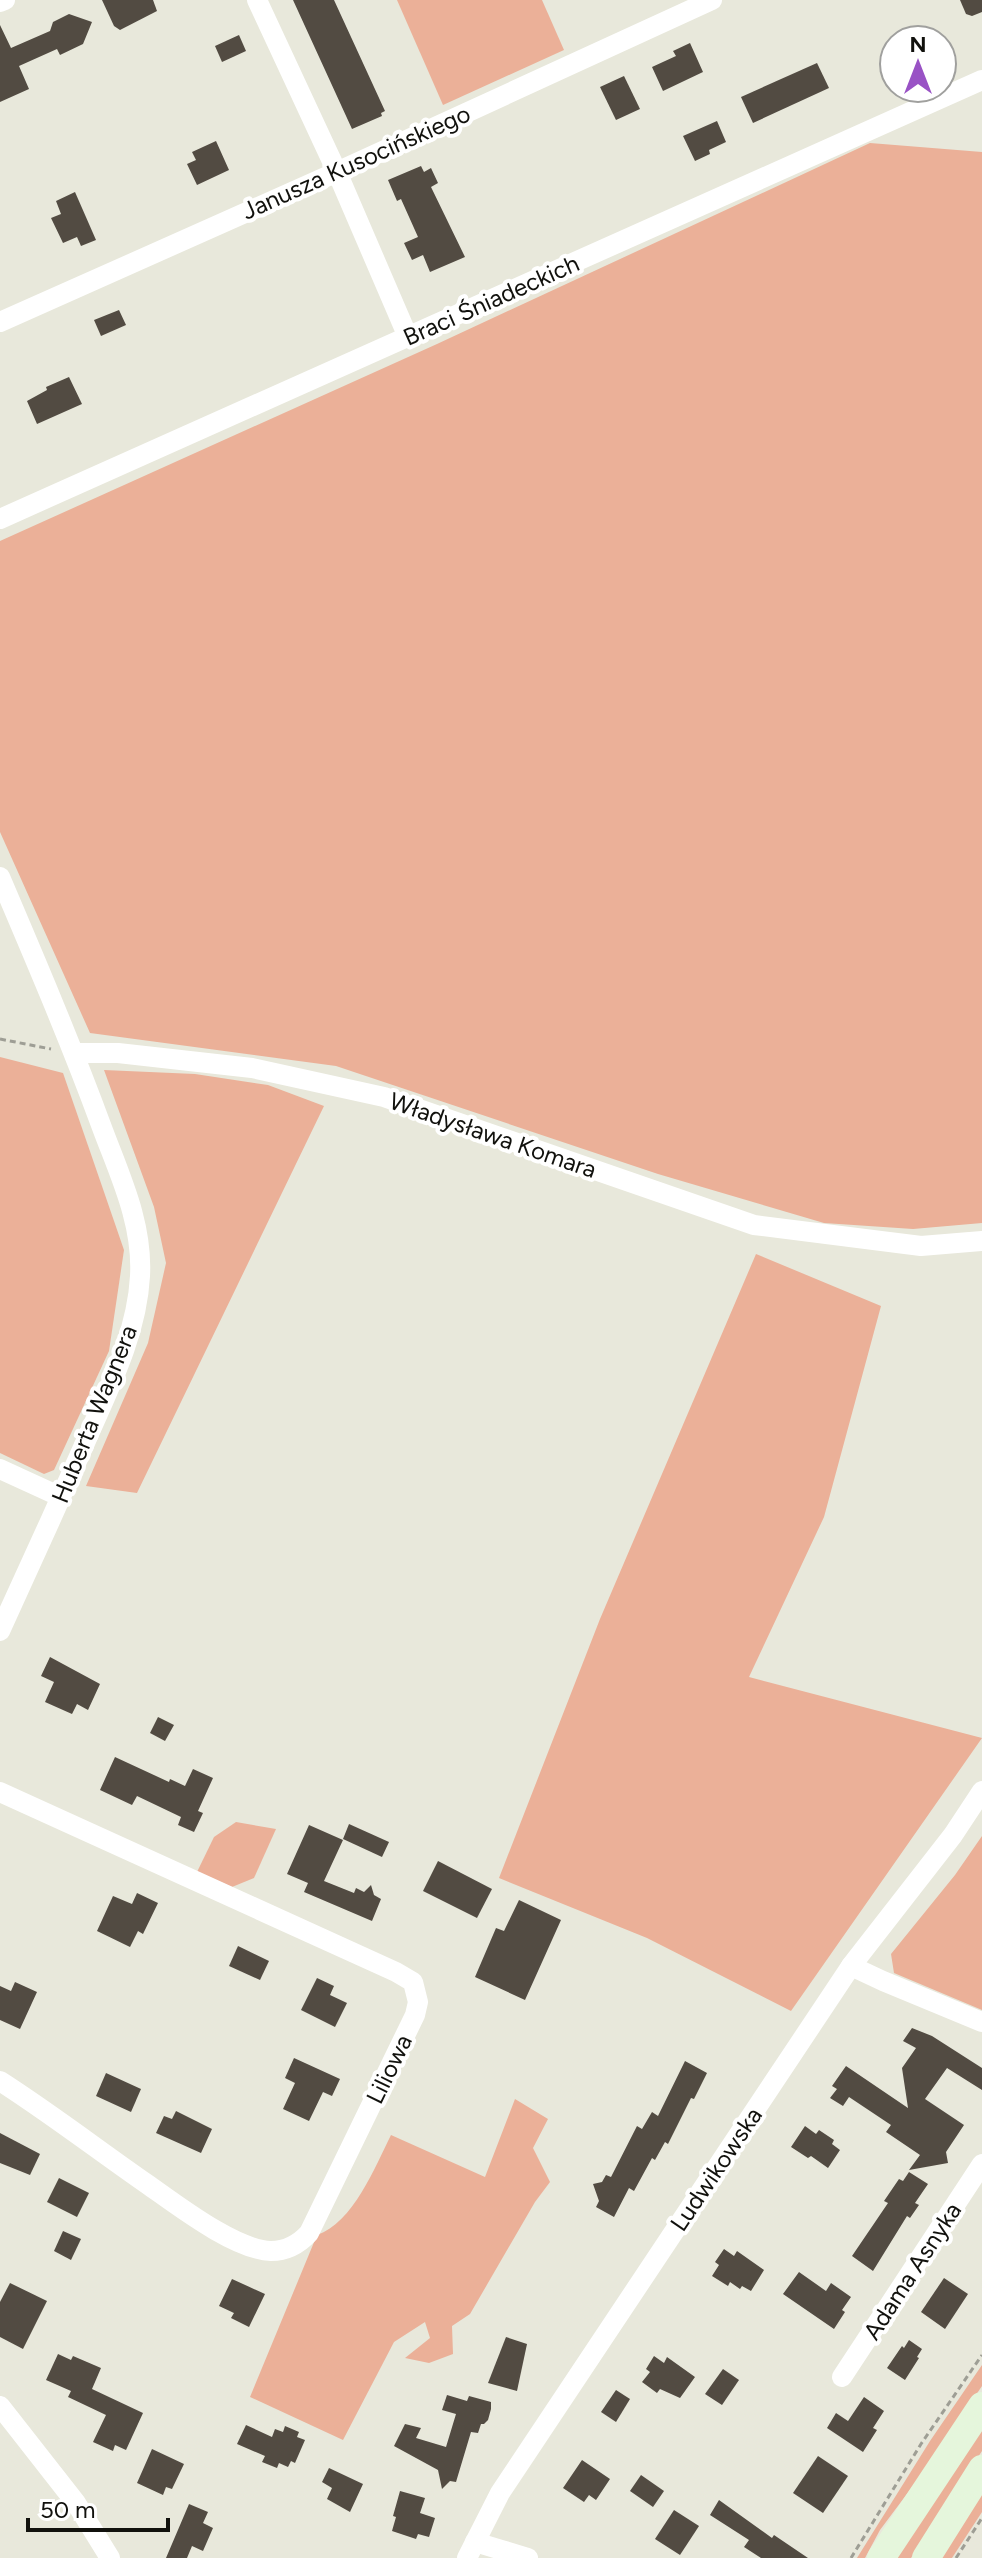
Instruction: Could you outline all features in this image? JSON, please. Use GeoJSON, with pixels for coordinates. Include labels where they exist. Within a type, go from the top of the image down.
{"type":"FeatureCollection","features":[{"type":"Feature","properties":{"kind":"street"},"geometry":{"type":"LineString","coordinates":[[257,0],[337,172],[408,337]]}},
{"type":"Feature","properties":{"kind":"street","name":"Janusza Kusocińskiego"},"geometry":{"type":"LineString","coordinates":[[0,322],[712,0]]}},
{"type":"Feature","properties":{"kind":"street","name":"Braci Śniadeckich"},"geometry":{"type":"LineString","coordinates":[[0,519],[982,80]]}},
{"type":"Feature","properties":{"kind":"street","name":"Huberta Wagnera"},"geometry":{"type":"LineString","coordinates":[[0,877],[75,1053],[136,1223],[140,1279],[119,1367],[0,1631]]}},
{"type":"Feature","properties":{"kind":"street","name":"Władysława Komara"},"geometry":{"type":"LineString","coordinates":[[75,1053],[118,1053],[252,1068],[384,1097],[754,1225],[921,1246],[982,1241]]}},
{"type":"Feature","properties":{"kind":"street"},"geometry":{"type":"LineString","coordinates":[[0,1469],[61,1497]]}},
{"type":"Feature","properties":{"kind":"street","name":"Ludwikowska"},"geometry":{"type":"LineString","coordinates":[[471,2550],[500,2493],[851,1966],[953,1835],[982,1791]]}},
{"type":"Feature","properties":{"kind":"street","name":"Liliowa"},"geometry":{"type":"LineString","coordinates":[[0,1792],[396,1972],[413,1982],[418,2002],[415,2015],[309,2233],[303,2240],[283,2250],[247,2246],[209,2226],[0,2081]]}},
{"type":"Feature","properties":{"kind":"street"},"geometry":{"type":"LineString","coordinates":[[851,1966],[982,2022]]}},
{"type":"Feature","properties":{"kind":"street","name":"Adama Asnyka"},"geometry":{"type":"LineString","coordinates":[[842,2377],[982,2164]]}},
{"type":"Feature","properties":{"kind":"street"},"geometry":{"type":"LineString","coordinates":[[0,2406],[76,2503],[110,2558]]}},
{"type":"Feature","properties":{"kind":"street"},"geometry":{"type":"LineString","coordinates":[[881,2558],[982,2406]]}},
{"type":"Feature","properties":{"kind":"street"},"geometry":{"type":"LineString","coordinates":[[926,2558],[982,2469]]}},
{"type":"Feature","properties":{"kind":"street"},"geometry":{"type":"LineString","coordinates":[[471,2550],[528,2558]]}},
{"type":"Feature","properties":{"kind":"path"},"geometry":{"type":"LineString","coordinates":[[0,1039],[75,1053]]}},
{"type":"Feature","properties":{"kind":"path"},"geometry":{"type":"LineString","coordinates":[[851,2558],[921,2444],[982,2355]]}},
{"type":"Feature","properties":{"kind":"path"},"geometry":{"type":"LineString","coordinates":[[956,2558],[982,2518]]}},
{"type":"Feature","properties":{"kind":"shaded area"},"geometry":{"type":"Polygon","coordinates":[[[397,0],[542,0],[564,50],[443,105],[397,0]]]}},
{"type":"Feature","properties":{"kind":"shaded area"},"geometry":{"type":"Polygon","coordinates":[[[870,143],[982,152],[982,1223],[913,1229],[824,1223],[658,1174],[336,1066],[90,1033],[0,832],[0,541],[437,344],[870,143]]]}},
{"type":"Feature","properties":{"kind":"shaded area"},"geometry":{"type":"Polygon","coordinates":[[[0,1057],[63,1073],[124,1250],[109,1351],[54,1470],[44,1474],[0,1453],[0,1057]]]}},
{"type":"Feature","properties":{"kind":"shaded area"},"geometry":{"type":"Polygon","coordinates":[[[104,1070],[195,1074],[268,1085],[324,1106],[137,1493],[86,1486],[148,1343],[166,1263],[154,1207],[104,1070]]]}},
{"type":"Feature","properties":{"kind":"shaded area"},"geometry":{"type":"Polygon","coordinates":[[[756,1254],[881,1306],[824,1517],[749,1677],[982,1738],[791,2011],[647,1938],[499,1878],[600,1619],[756,1254]]]}},
{"type":"Feature","properties":{"kind":"shaded area"},"geometry":{"type":"Polygon","coordinates":[[[236,1822],[276,1829],[254,1878],[232,1887],[197,1872],[214,1837],[236,1822]]]}},
{"type":"Feature","properties":{"kind":"shaded area"},"geometry":{"type":"Polygon","coordinates":[[[982,1836],[982,2010],[894,1973],[891,1954],[955,1875],[982,1836]]]}},
{"type":"Feature","properties":{"kind":"shaded area"},"geometry":{"type":"Polygon","coordinates":[[[515,2099],[548,2119],[533,2148],[550,2182],[535,2202],[470,2314],[452,2326],[453,2354],[429,2363],[405,2358],[430,2338],[425,2322],[394,2342],[343,2440],[250,2397],[317,2235],[330,2229],[352,2207],[391,2135],[485,2177],[515,2099]]]}},
{"type":"Feature","properties":{"kind":"shaded area"},"geometry":{"type":"Polygon","coordinates":[[[982,2365],[982,2386],[880,2530],[865,2558],[857,2558],[930,2441],[982,2365]]]}},
{"type":"Feature","properties":{"kind":"shaded area"},"geometry":{"type":"Polygon","coordinates":[[[982,2425],[982,2451],[911,2558],[893,2558],[982,2425]]]}},
{"type":"Feature","properties":{"kind":"shaded area"},"geometry":{"type":"Polygon","coordinates":[[[982,2486],[982,2512],[952,2558],[933,2558],[982,2486]]]}},
{"type":"Feature","properties":{"kind":"building"},"geometry":{"type":"Polygon","coordinates":[[[102,0],[153,0],[157,11],[120,30],[114,26],[102,0]]]}},
{"type":"Feature","properties":{"kind":"building"},"geometry":{"type":"Polygon","coordinates":[[[293,0],[334,0],[385,111],[381,113],[382,116],[352,129],[293,0]]]}},
{"type":"Feature","properties":{"kind":"building"},"geometry":{"type":"Polygon","coordinates":[[[960,0],[982,0],[982,12],[972,16],[966,14],[960,0]]]}},
{"type":"Feature","properties":{"kind":"building"},"geometry":{"type":"Polygon","coordinates":[[[69,14],[92,22],[83,44],[60,55],[57,49],[19,66],[29,89],[0,102],[0,25],[11,48],[50,31],[53,22],[69,14]]]}},
{"type":"Feature","properties":{"kind":"building"},"geometry":{"type":"Polygon","coordinates":[[[239,35],[246,51],[222,62],[215,46],[239,35]]]}},
{"type":"Feature","properties":{"kind":"building"},"geometry":{"type":"Polygon","coordinates":[[[690,43],[703,72],[663,91],[652,67],[676,56],[673,51],[690,43]]]}},
{"type":"Feature","properties":{"kind":"building"},"geometry":{"type":"Polygon","coordinates":[[[817,63],[829,88],[753,123],[741,97],[817,63]]]}},
{"type":"Feature","properties":{"kind":"building"},"geometry":{"type":"Polygon","coordinates":[[[624,76],[640,109],[616,120],[600,87],[624,76]]]}},
{"type":"Feature","properties":{"kind":"building"},"geometry":{"type":"Polygon","coordinates":[[[717,121],[726,142],[695,161],[683,136],[717,121]]]}},
{"type":"Feature","properties":{"kind":"building"},"geometry":{"type":"Polygon","coordinates":[[[216,141],[229,170],[197,185],[187,164],[196,160],[192,152],[216,141]]]}},
{"type":"Feature","properties":{"kind":"building"},"geometry":{"type":"Polygon","coordinates":[[[421,166],[424,172],[431,168],[438,183],[431,187],[465,257],[430,272],[423,255],[412,260],[404,243],[418,237],[401,199],[397,201],[388,180],[421,166]]]}},
{"type":"Feature","properties":{"kind":"building"},"geometry":{"type":"Polygon","coordinates":[[[75,192],[96,240],[81,246],[77,237],[63,243],[51,218],[61,214],[56,201],[75,192]]]}},
{"type":"Feature","properties":{"kind":"building"},"geometry":{"type":"Polygon","coordinates":[[[119,310],[126,325],[101,336],[94,320],[119,310]]]}},
{"type":"Feature","properties":{"kind":"building"},"geometry":{"type":"Polygon","coordinates":[[[69,377],[82,404],[37,424],[27,401],[47,390],[46,387],[69,377]]]}},
{"type":"Feature","properties":{"kind":"building"},"geometry":{"type":"Polygon","coordinates":[[[50,1657],[100,1684],[88,1710],[77,1704],[72,1714],[45,1702],[54,1682],[41,1676],[50,1657]]]}},
{"type":"Feature","properties":{"kind":"building"},"geometry":{"type":"Polygon","coordinates":[[[158,1717],[174,1725],[165,1741],[150,1733],[158,1717]]]}},
{"type":"Feature","properties":{"kind":"building"},"geometry":{"type":"Polygon","coordinates":[[[115,1757],[169,1782],[170,1779],[185,1786],[193,1769],[213,1778],[198,1811],[203,1813],[194,1832],[178,1825],[181,1817],[137,1796],[132,1805],[100,1790],[115,1757]]]}},
{"type":"Feature","properties":{"kind":"building"},"geometry":{"type":"Polygon","coordinates":[[[349,1824],[389,1842],[382,1857],[343,1839],[349,1824]]]}},
{"type":"Feature","properties":{"kind":"building"},"geometry":{"type":"Polygon","coordinates":[[[309,1825],[343,1840],[324,1881],[354,1893],[356,1888],[364,1892],[371,1885],[374,1895],[381,1899],[372,1921],[304,1892],[308,1883],[287,1874],[309,1825]]]}},
{"type":"Feature","properties":{"kind":"building"},"geometry":{"type":"Polygon","coordinates":[[[438,1861],[492,1889],[477,1918],[423,1891],[438,1861]]]}},
{"type":"Feature","properties":{"kind":"building"},"geometry":{"type":"Polygon","coordinates":[[[137,1893],[158,1903],[143,1934],[138,1931],[130,1947],[97,1931],[113,1896],[132,1904],[137,1893]]]}},
{"type":"Feature","properties":{"kind":"building"},"geometry":{"type":"Polygon","coordinates":[[[519,1900],[561,1920],[525,2000],[475,1977],[496,1928],[504,1931],[519,1900]]]}},
{"type":"Feature","properties":{"kind":"building"},"geometry":{"type":"Polygon","coordinates":[[[238,1946],[269,1961],[260,1980],[229,1966],[238,1946]]]}},
{"type":"Feature","properties":{"kind":"building"},"geometry":{"type":"Polygon","coordinates":[[[317,1978],[334,1986],[330,1995],[347,2003],[335,2027],[301,2010],[317,1978]]]}},
{"type":"Feature","properties":{"kind":"building"},"geometry":{"type":"Polygon","coordinates":[[[15,1982],[37,1992],[20,2029],[0,2020],[0,1986],[11,1991],[15,1982]]]}},
{"type":"Feature","properties":{"kind":"building"},"geometry":{"type":"Polygon","coordinates":[[[912,2028],[932,2036],[982,2068],[982,2090],[947,2068],[925,2099],[964,2125],[946,2152],[948,2163],[909,2170],[920,2155],[886,2132],[891,2125],[849,2097],[843,2106],[830,2098],[837,2089],[832,2086],[846,2066],[908,2108],[902,2068],[916,2048],[903,2041],[912,2028]]]}},
{"type":"Feature","properties":{"kind":"building"},"geometry":{"type":"Polygon","coordinates":[[[294,2058],[340,2079],[332,2096],[323,2092],[309,2121],[283,2109],[295,2083],[285,2078],[294,2058]]]}},
{"type":"Feature","properties":{"kind":"building"},"geometry":{"type":"Polygon","coordinates":[[[685,2061],[707,2073],[668,2144],[665,2142],[655,2160],[652,2158],[634,2191],[629,2188],[614,2217],[596,2207],[599,2201],[593,2184],[602,2182],[606,2175],[611,2177],[637,2126],[642,2129],[652,2112],[658,2116],[685,2061]]]}},
{"type":"Feature","properties":{"kind":"building"},"geometry":{"type":"Polygon","coordinates":[[[106,2073],[141,2089],[131,2112],[96,2096],[106,2073]]]}},
{"type":"Feature","properties":{"kind":"building"},"geometry":{"type":"Polygon","coordinates":[[[176,2111],[212,2129],[201,2153],[156,2133],[164,2116],[172,2119],[176,2111]]]}},
{"type":"Feature","properties":{"kind":"building"},"geometry":{"type":"Polygon","coordinates":[[[805,2126],[816,2134],[819,2130],[834,2140],[832,2144],[840,2150],[828,2168],[791,2147],[805,2126]]]}},
{"type":"Feature","properties":{"kind":"building"},"geometry":{"type":"Polygon","coordinates":[[[0,2133],[40,2154],[30,2175],[0,2163],[0,2133]]]}},
{"type":"Feature","properties":{"kind":"building"},"geometry":{"type":"Polygon","coordinates":[[[909,2172],[928,2184],[915,2203],[919,2205],[910,2218],[907,2216],[873,2271],[852,2256],[888,2203],[884,2201],[899,2179],[903,2181],[909,2172]]]}},
{"type":"Feature","properties":{"kind":"building"},"geometry":{"type":"Polygon","coordinates":[[[59,2178],[89,2193],[77,2217],[47,2202],[59,2178]]]}},
{"type":"Feature","properties":{"kind":"building"},"geometry":{"type":"Polygon","coordinates":[[[63,2231],[81,2239],[71,2260],[54,2251],[63,2231]]]}},
{"type":"Feature","properties":{"kind":"building"},"geometry":{"type":"Polygon","coordinates":[[[724,2249],[734,2256],[737,2251],[764,2270],[751,2291],[742,2286],[740,2289],[730,2282],[728,2286],[712,2276],[719,2265],[715,2262],[724,2249]]]}},
{"type":"Feature","properties":{"kind":"building"},"geometry":{"type":"Polygon","coordinates":[[[799,2272],[826,2291],[831,2283],[851,2297],[834,2329],[783,2294],[799,2272]]]}},
{"type":"Feature","properties":{"kind":"building"},"geometry":{"type":"Polygon","coordinates":[[[944,2278],[968,2294],[945,2329],[921,2312],[944,2278]]]}},
{"type":"Feature","properties":{"kind":"building"},"geometry":{"type":"Polygon","coordinates":[[[232,2279],[265,2294],[249,2327],[231,2318],[234,2313],[219,2306],[232,2279]]]}},
{"type":"Feature","properties":{"kind":"building"},"geometry":{"type":"Polygon","coordinates":[[[10,2283],[47,2301],[23,2349],[0,2337],[0,2302],[10,2283]]]}},
{"type":"Feature","properties":{"kind":"building"},"geometry":{"type":"Polygon","coordinates":[[[506,2337],[527,2344],[517,2391],[488,2383],[506,2337]]]}},
{"type":"Feature","properties":{"kind":"building"},"geometry":{"type":"Polygon","coordinates":[[[909,2340],[922,2349],[905,2380],[887,2368],[909,2340]]]}},
{"type":"Feature","properties":{"kind":"building"},"geometry":{"type":"Polygon","coordinates":[[[58,2354],[71,2360],[73,2356],[101,2368],[92,2389],[143,2413],[126,2450],[115,2445],[113,2451],[93,2442],[106,2415],[68,2397],[71,2391],[46,2380],[58,2354]]]}},
{"type":"Feature","properties":{"kind":"building"},"geometry":{"type":"Polygon","coordinates":[[[654,2356],[664,2363],[667,2357],[695,2377],[680,2398],[660,2389],[657,2393],[642,2382],[650,2372],[646,2369],[654,2356]]]}},
{"type":"Feature","properties":{"kind":"building"},"geometry":{"type":"Polygon","coordinates":[[[723,2369],[739,2380],[722,2405],[705,2394],[723,2369]]]}},
{"type":"Feature","properties":{"kind":"building"},"geometry":{"type":"Polygon","coordinates":[[[616,2390],[630,2399],[616,2422],[601,2412],[616,2390]]]}},
{"type":"Feature","properties":{"kind":"building"},"geometry":{"type":"Polygon","coordinates":[[[447,2395],[467,2401],[469,2396],[491,2402],[491,2409],[488,2420],[481,2424],[478,2433],[471,2432],[456,2482],[450,2481],[442,2489],[438,2470],[394,2446],[405,2424],[421,2428],[416,2438],[446,2447],[456,2414],[442,2410],[447,2395]]]}},
{"type":"Feature","properties":{"kind":"building"},"geometry":{"type":"Polygon","coordinates":[[[864,2397],[884,2411],[873,2428],[877,2430],[863,2452],[827,2428],[836,2413],[848,2421],[864,2397]]]}},
{"type":"Feature","properties":{"kind":"building"},"geometry":{"type":"Polygon","coordinates":[[[246,2425],[272,2437],[275,2429],[283,2432],[285,2426],[299,2432],[297,2437],[305,2440],[295,2463],[291,2461],[288,2467],[279,2463],[277,2468],[262,2462],[265,2456],[237,2444],[246,2425]]]}},
{"type":"Feature","properties":{"kind":"building"},"geometry":{"type":"Polygon","coordinates":[[[152,2449],[184,2464],[172,2489],[166,2487],[163,2495],[137,2483],[152,2449]]]}},
{"type":"Feature","properties":{"kind":"building"},"geometry":{"type":"Polygon","coordinates":[[[818,2456],[848,2476],[823,2513],[793,2493],[818,2456]]]}},
{"type":"Feature","properties":{"kind":"building"},"geometry":{"type":"Polygon","coordinates":[[[582,2460],[610,2479],[596,2500],[589,2495],[584,2502],[563,2488],[582,2460]]]}},
{"type":"Feature","properties":{"kind":"building"},"geometry":{"type":"Polygon","coordinates":[[[329,2468],[363,2484],[350,2512],[327,2499],[332,2488],[322,2482],[329,2468]]]}},
{"type":"Feature","properties":{"kind":"building"},"geometry":{"type":"Polygon","coordinates":[[[641,2475],[664,2491],[653,2507],[630,2491],[641,2475]]]}},
{"type":"Feature","properties":{"kind":"building"},"geometry":{"type":"Polygon","coordinates":[[[400,2491],[425,2498],[420,2513],[435,2518],[429,2537],[418,2534],[416,2539],[392,2531],[400,2491]]]}},
{"type":"Feature","properties":{"kind":"building"},"geometry":{"type":"Polygon","coordinates":[[[719,2500],[772,2538],[774,2535],[808,2558],[761,2558],[744,2547],[749,2540],[710,2515],[719,2500]]]}},
{"type":"Feature","properties":{"kind":"building"},"geometry":{"type":"Polygon","coordinates":[[[189,2504],[208,2512],[203,2523],[213,2528],[203,2551],[192,2546],[187,2558],[166,2558],[189,2504]]]}},
{"type":"Feature","properties":{"kind":"building"},"geometry":{"type":"Polygon","coordinates":[[[674,2510],[699,2526],[680,2555],[655,2539],[674,2510]]]}}]}
